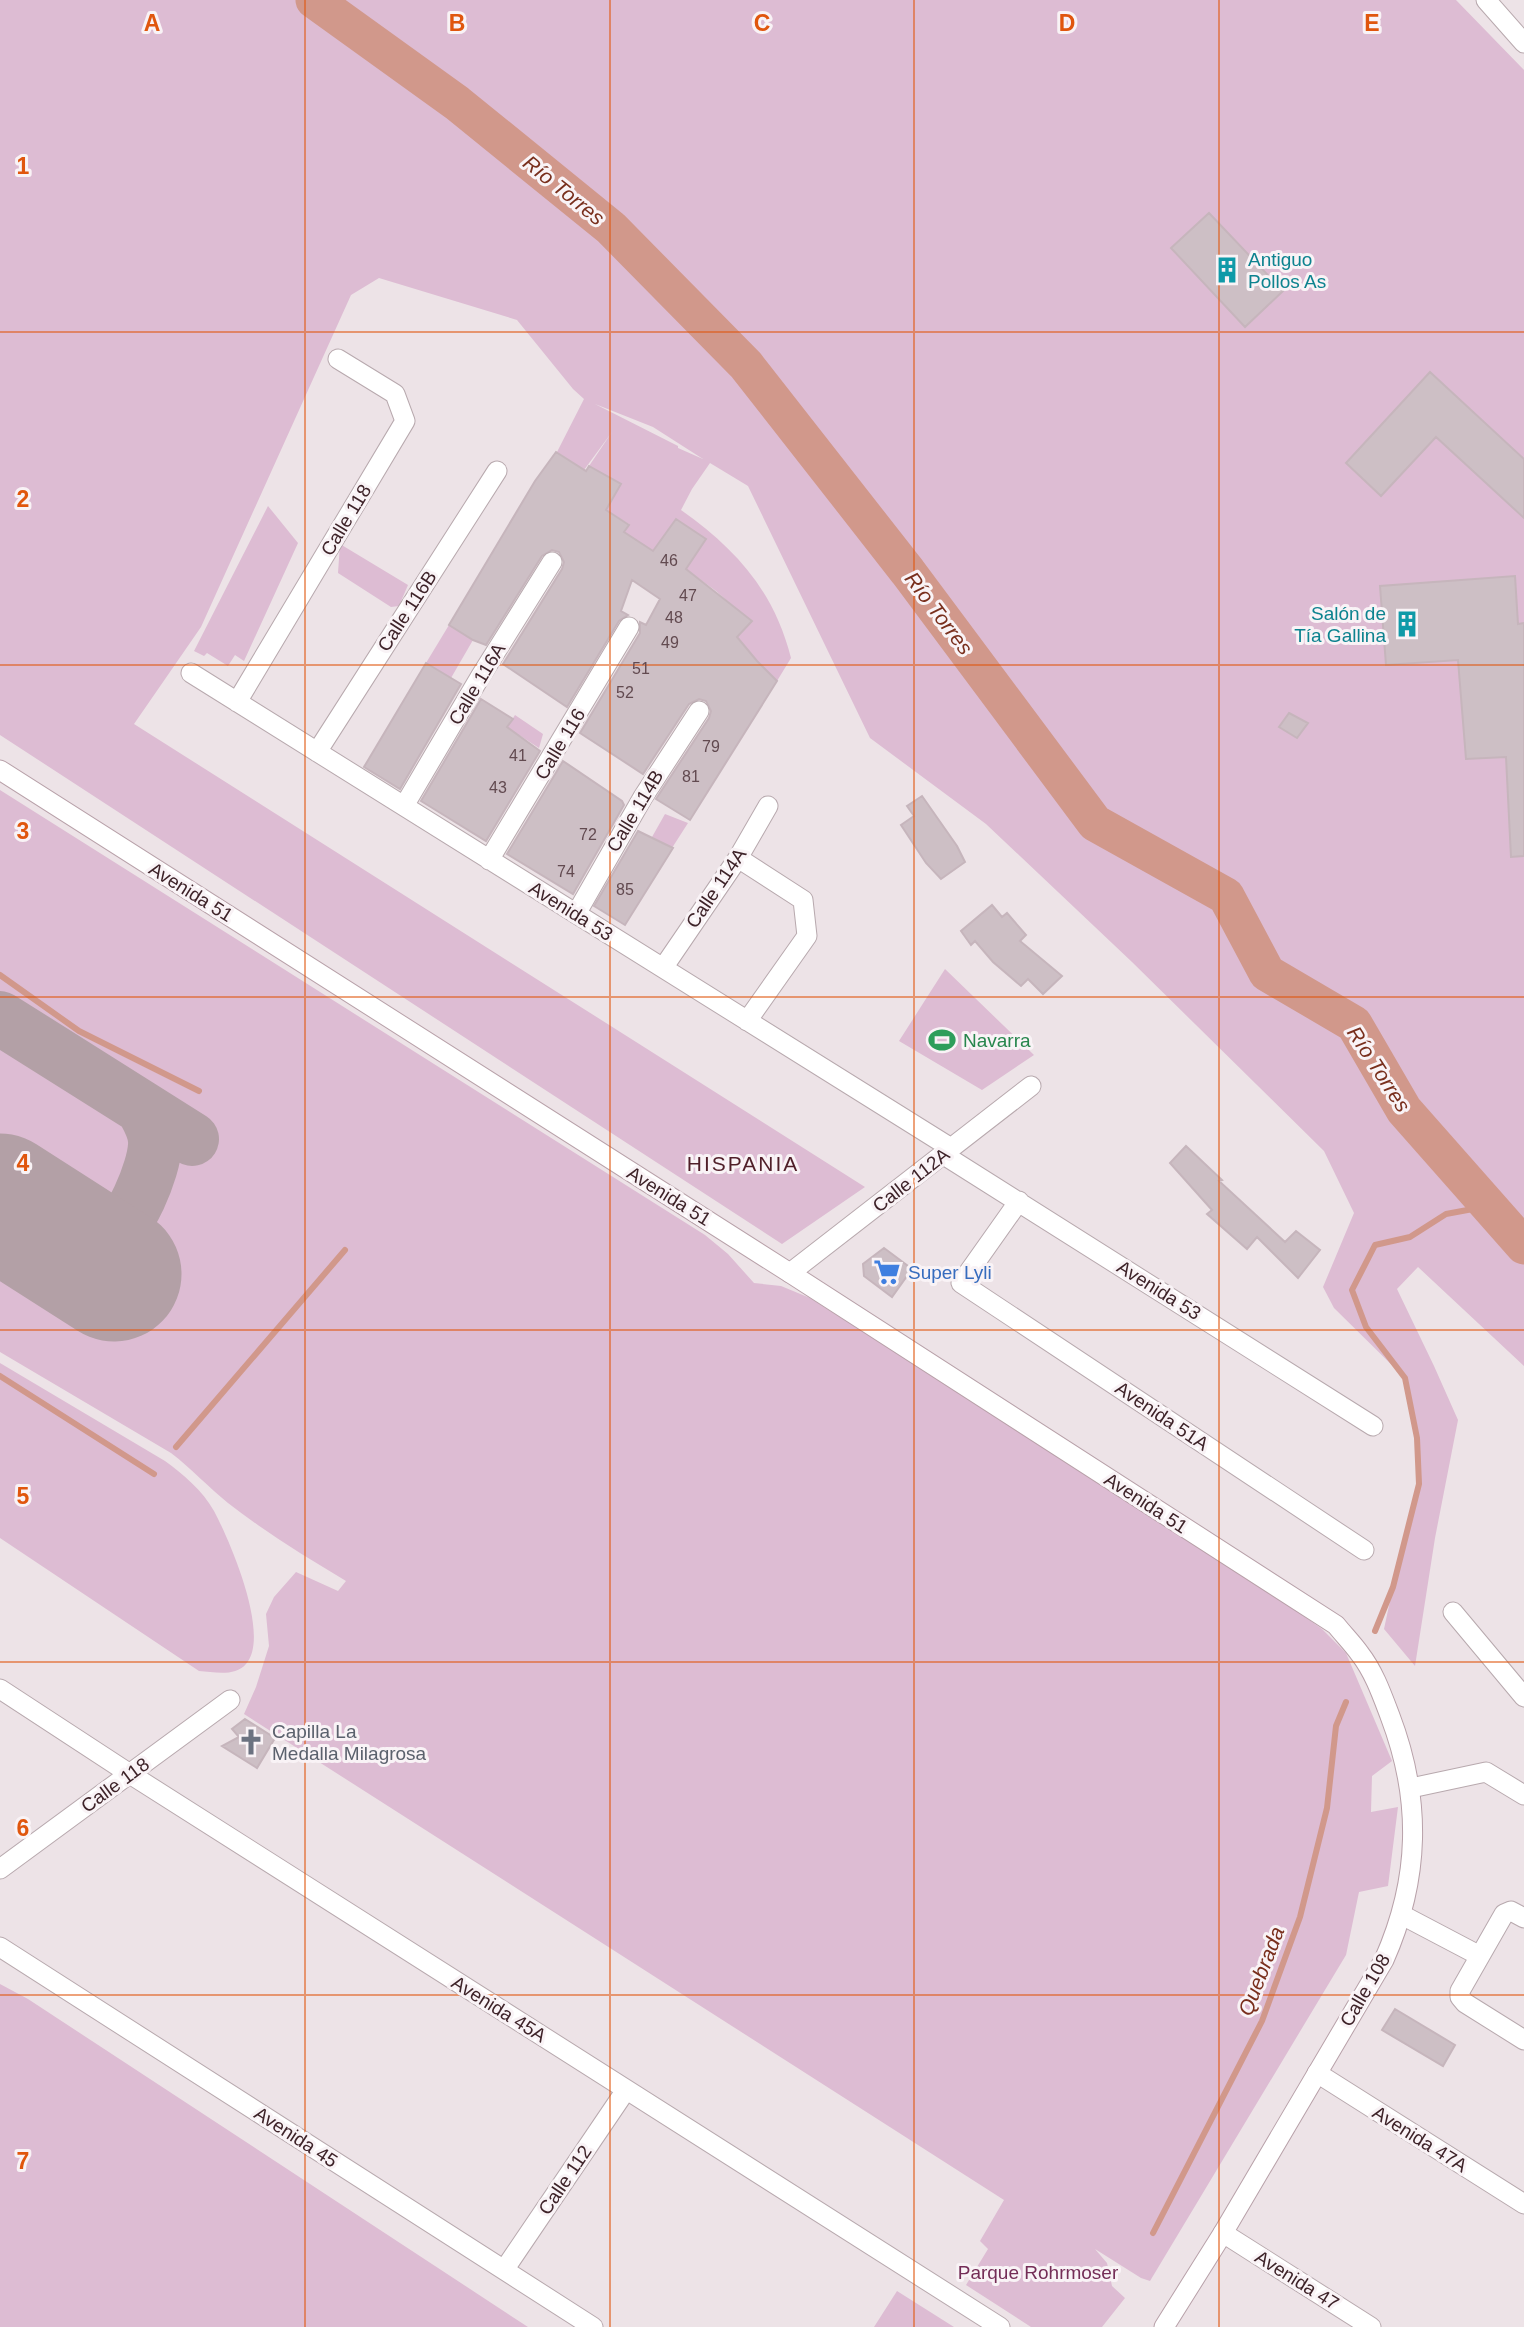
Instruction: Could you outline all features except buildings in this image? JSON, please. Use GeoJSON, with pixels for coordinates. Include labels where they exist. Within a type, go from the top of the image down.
{"type":"FeatureCollection","features":[{"type":"Feature","properties":{"kind":"street"},"geometry":{"type":"LineString","coordinates":[[1486,0],[1524,43]]}},
{"type":"Feature","properties":{"kind":"street","name":"Calle 118"},"geometry":{"type":"LineString","coordinates":[[237,702],[405,421],[395,394],[338,359]]}},
{"type":"Feature","properties":{"kind":"street","name":"Calle 116B"},"geometry":{"type":"LineString","coordinates":[[317,752],[497,471]]}},
{"type":"Feature","properties":{"kind":"street","name":"Calle 116A"},"geometry":{"type":"LineString","coordinates":[[404,806],[552,562]]}},
{"type":"Feature","properties":{"kind":"street","name":"Calle 116"},"geometry":{"type":"LineString","coordinates":[[489,860],[629,627]]}},
{"type":"Feature","properties":{"kind":"street","name":"Avenida 53"},"geometry":{"type":"LineString","coordinates":[[191,673],[747,1021],[1019,1201],[1373,1426]]}},
{"type":"Feature","properties":{"kind":"street","name":"Calle 114B"},"geometry":{"type":"LineString","coordinates":[[576,914],[643,797],[699,711]]}},
{"type":"Feature","properties":{"kind":"street","name":"Avenida 51"},"geometry":{"type":"LineString","coordinates":[[0,770],[790,1273],[1336,1625]]}},
{"type":"Feature","properties":{"kind":"street","name":"Calle 114A"},"geometry":{"type":"LineString","coordinates":[[663,968],[738,858],[768,806]]}},
{"type":"Feature","properties":{"kind":"street"},"geometry":{"type":"LineString","coordinates":[[738,858],[803,900],[807,936],[747,1021]]}},
{"type":"Feature","properties":{"kind":"street","name":"Calle 112A"},"geometry":{"type":"LineString","coordinates":[[790,1273],[1031,1086]]}},
{"type":"Feature","properties":{"kind":"street","name":"Avenida 51A"},"geometry":{"type":"LineString","coordinates":[[1019,1201],[961,1283],[1364,1550]]}},
{"type":"Feature","properties":{"kind":"street"},"geometry":{"type":"LineString","coordinates":[[1453,1612],[1524,1697]]}},
{"type":"Feature","properties":{"kind":"street","name":"Calle 108"},"geometry":{"type":"LineString","coordinates":[[1164,2327],[1223,2233],[1384,1960],[1402,1915],[1413,1852],[1411,1788],[1398,1735],[1380,1688],[1362,1655],[1336,1625]]}},
{"type":"Feature","properties":{"kind":"street","name":"Avenida 45A"},"geometry":{"type":"LineString","coordinates":[[0,1689],[1000,2327]]}},
{"type":"Feature","properties":{"kind":"street","name":"Calle 118"},"geometry":{"type":"LineString","coordinates":[[0,1869],[230,1700]]}},
{"type":"Feature","properties":{"kind":"street"},"geometry":{"type":"LineString","coordinates":[[1411,1788],[1486,1772],[1524,1795]]}},
{"type":"Feature","properties":{"kind":"street"},"geometry":{"type":"LineString","coordinates":[[1524,1918],[1510,1911],[1504,1914],[1460,1991],[1460,1997],[1465,2003],[1524,2040]]}},
{"type":"Feature","properties":{"kind":"street"},"geometry":{"type":"LineString","coordinates":[[1402,1915],[1480,1956]]}},
{"type":"Feature","properties":{"kind":"street","name":"Avenida 45"},"geometry":{"type":"LineString","coordinates":[[0,1947],[593,2327]]}},
{"type":"Feature","properties":{"kind":"street","name":"Avenida 47A"},"geometry":{"type":"LineString","coordinates":[[1317,2073],[1524,2204]]}},
{"type":"Feature","properties":{"kind":"street","name":"Calle 112"},"geometry":{"type":"LineString","coordinates":[[504,2270],[626,2090]]}},
{"type":"Feature","properties":{"kind":"street","name":"Avenida 47"},"geometry":{"type":"LineString","coordinates":[[1223,2233],[1371,2327]]}},
{"type":"Feature","properties":{"kind":"green space"},"geometry":{"type":"Polygon","coordinates":[[[0,0],[1456,0],[1524,70],[1524,1366],[1418,1267],[1397,1289],[1458,1420],[1435,1538],[1415,1666],[1384,1629],[1419,1484],[1417,1438],[1405,1378],[1334,1308],[1323,1287],[1354,1213],[1324,1151],[1132,962],[986,824],[870,738],[748,486],[710,463],[681,510],[735,556],[763,592],[784,634],[791,658],[777,681],[737,637],[751,622],[686,569],[705,539],[676,519],[653,551],[624,532],[629,524],[606,510],[621,484],[589,466],[612,432],[584,470],[557,452],[584,399],[517,320],[379,278],[351,295],[201,627],[134,724],[865,1187],[782,1244],[0,735],[0,0]],[[595,404],[703,459],[653,427],[595,404]]]}},
{"type":"Feature","properties":{"kind":"green space"},"geometry":{"type":"Polygon","coordinates":[[[268,506],[298,543],[244,661],[235,655],[228,666],[207,653],[204,656],[194,651],[268,506]]]}},
{"type":"Feature","properties":{"kind":"green space"},"geometry":{"type":"Polygon","coordinates":[[[340,544],[408,585],[399,606],[391,607],[338,573],[340,544]]]}},
{"type":"Feature","properties":{"kind":"green space"},"geometry":{"type":"Polygon","coordinates":[[[449,625],[473,640],[451,678],[426,663],[449,625]]]}},
{"type":"Feature","properties":{"kind":"green space"},"geometry":{"type":"Polygon","coordinates":[[[515,715],[543,734],[539,748],[519,735],[502,735],[515,715]]]}},
{"type":"Feature","properties":{"kind":"green space","name":"Parque Rohrmoser"},"geometry":{"type":"Polygon","coordinates":[[[0,790],[705,1235],[728,1254],[754,1283],[781,1286],[810,1298],[1270,1592],[1322,1629],[1346,1653],[1392,1761],[1372,1776],[1371,1812],[1398,1807],[1388,1886],[1359,1892],[1346,1955],[1150,2281],[1095,2249],[1107,2263],[1112,2286],[1125,2298],[1102,2327],[1031,2327],[966,2285],[988,2249],[980,2241],[1004,2200],[244,1714],[269,1646],[266,1614],[274,1597],[296,1572],[338,1591],[346,1581],[242,1514],[171,1453],[0,1352],[0,1256],[98,1318],[135,1259],[170,1146],[188,1160],[207,1131],[0,998],[0,790]]]}},
{"type":"Feature","properties":{"kind":"green space"},"geometry":{"type":"Polygon","coordinates":[[[665,814],[688,823],[672,848],[652,837],[665,814]]]}},
{"type":"Feature","properties":{"kind":"green space"},"geometry":{"type":"Polygon","coordinates":[[[945,969],[1034,1055],[982,1090],[899,1041],[945,969]]]}},
{"type":"Feature","properties":{"kind":"green space"},"geometry":{"type":"Polygon","coordinates":[[[0,1039],[118,1115],[129,1134],[135,1154],[118,1203],[112,1215],[104,1220],[0,1154],[0,1039]]]}},
{"type":"Feature","properties":{"kind":"green space"},"geometry":{"type":"Polygon","coordinates":[[[0,1363],[165,1461],[186,1477],[204,1497],[214,1511],[238,1565],[251,1611],[254,1632],[252,1651],[246,1664],[236,1671],[224,1673],[199,1671],[0,1538],[0,1363]]]}},
{"type":"Feature","properties":{"kind":"green space"},"geometry":{"type":"Polygon","coordinates":[[[0,1984],[28,1999],[528,2327],[0,2327],[0,1984]]]}},
{"type":"Feature","properties":{"kind":"green space"},"geometry":{"type":"Polygon","coordinates":[[[897,2291],[954,2327],[874,2327],[897,2291]]]}},
{"type":"Feature","properties":{"kind":"waterway","name":"Río Torres"},"geometry":{"type":"LineString","coordinates":[[314,0],[457,103],[611,228],[746,365],[908,572],[1095,823],[1226,896],[1267,973],[1354,1024],[1404,1110],[1524,1246]]}},
{"type":"Feature","properties":{"kind":"waterway"},"geometry":{"type":"LineString","coordinates":[[0,975],[79,1031],[199,1091]]}},
{"type":"Feature","properties":{"kind":"waterway","name":"Quebrada"},"geometry":{"type":"LineString","coordinates":[[1375,1631],[1393,1587],[1419,1484],[1417,1438],[1405,1378],[1366,1327],[1352,1290],[1375,1245],[1410,1237],[1446,1214],[1489,1206]]}},
{"type":"Feature","properties":{"kind":"waterway"},"geometry":{"type":"LineString","coordinates":[[176,1447],[345,1250]]}},
{"type":"Feature","properties":{"kind":"waterway"},"geometry":{"type":"LineString","coordinates":[[0,1376],[154,1474]]}},
{"type":"Feature","properties":{"kind":"waterway","name":"Quebrada"},"geometry":{"type":"LineString","coordinates":[[1153,2233],[1262,2021],[1300,1917],[1327,1808],[1336,1726],[1346,1702]]}},
{"type":"Feature","properties":{"kind":"taxiway"},"geometry":{"type":"LineString","coordinates":[[0,1018],[192,1139]]}},
{"type":"Feature","properties":{"kind":"taxiway"},"geometry":{"type":"LineString","coordinates":[[57,1238],[82,1242],[100,1241],[115,1233],[124,1224],[139,1198],[154,1156],[152,1126],[143,1109]]}},
{"type":"Feature","properties":{"kind":"runway"},"geometry":{"type":"LineString","coordinates":[[0,1201],[114,1274]]}},
{"type":"Feature","properties":{"kind":"place","name":"Antiguo Pollos As"},"geometry":{"type":"Point","coordinates":[1227,270]}},
{"type":"Feature","properties":{"kind":"place","name":"Salón de Tía Gallina"},"geometry":{"type":"Point","coordinates":[1407,624]}},
{"type":"Feature","properties":{"kind":"place","name":"Navarra"},"geometry":{"type":"Point","coordinates":[942,1040]}},
{"type":"Feature","properties":{"kind":"place","name":"Super Lyli"},"geometry":{"type":"Point","coordinates":[887,1272]}},
{"type":"Feature","properties":{"kind":"place","name":"Capilla La Medalla Milagrosa"},"geometry":{"type":"Point","coordinates":[251,1742]}},
{"type":"Feature","properties":{"kind":"district","name":"HISPANIA"},"geometry":{"type":"Point","coordinates":[743,1163]}}]}
